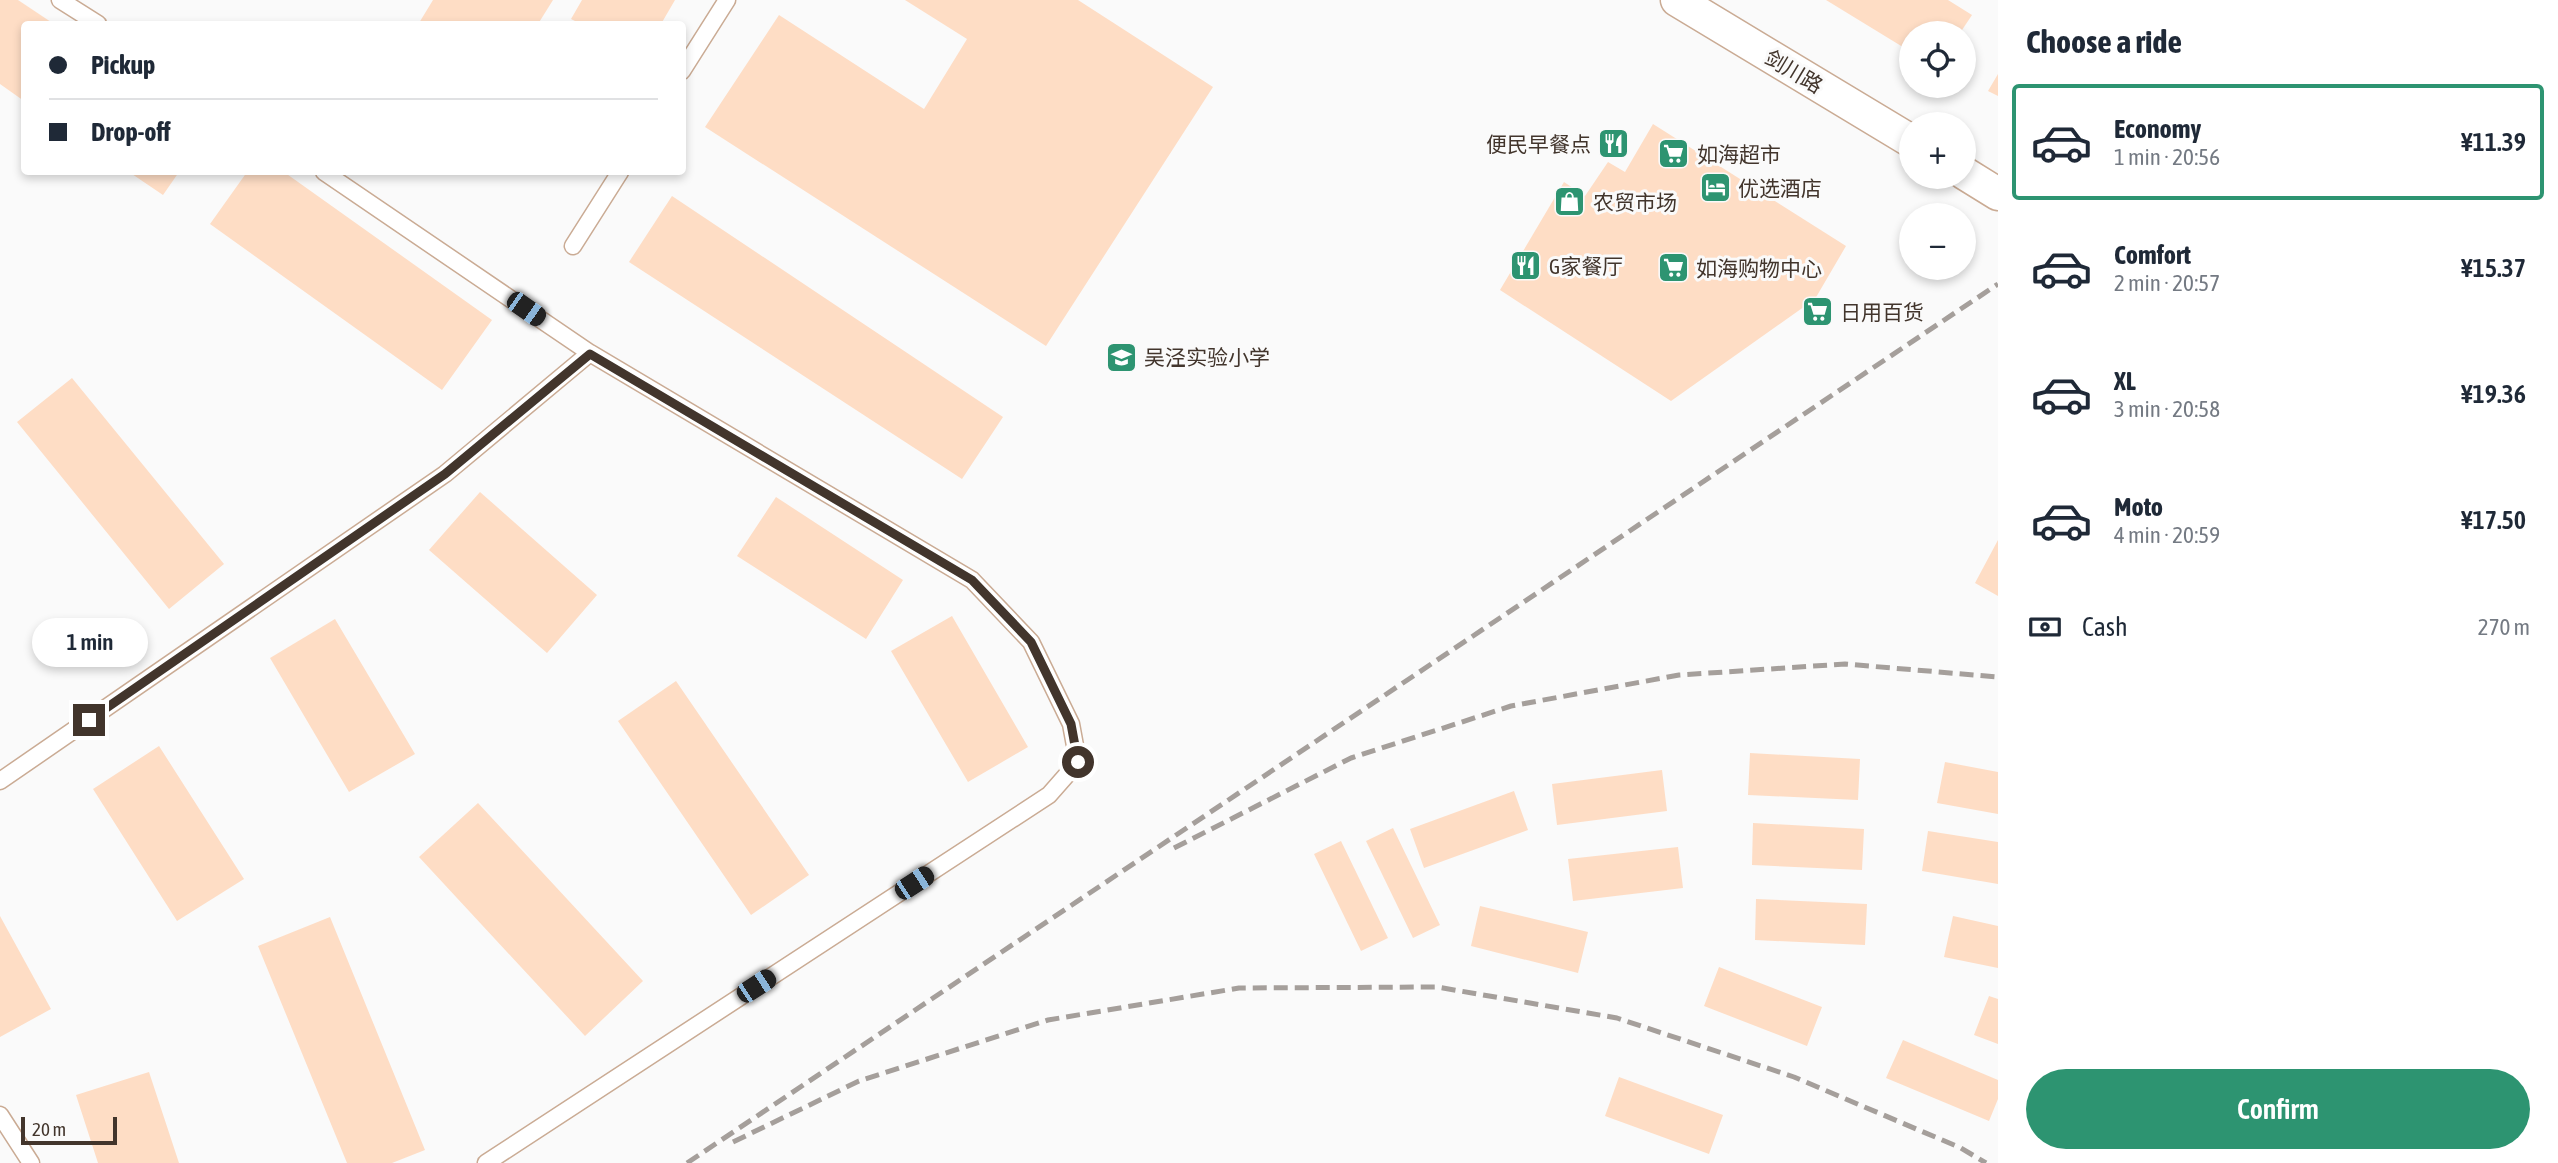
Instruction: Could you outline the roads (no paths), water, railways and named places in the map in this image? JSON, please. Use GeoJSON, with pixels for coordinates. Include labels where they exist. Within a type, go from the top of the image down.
{"type":"FeatureCollection","features":[{"type":"Feature","properties":{"kind":"street","name":"剑川路"},"geometry":{"type":"LineString","coordinates":[[1676,0],[1899,134]]}},
{"type":"Feature","properties":{"kind":"street"},"geometry":{"type":"LineString","coordinates":[[1976,180],[1998,194]]}},
{"type":"Feature","properties":{"kind":"lane"},"geometry":{"type":"LineString","coordinates":[[60,0],[93,21]]}},
{"type":"Feature","properties":{"kind":"lane"},"geometry":{"type":"LineString","coordinates":[[686,65],[727,0]]}},
{"type":"Feature","properties":{"kind":"lane"},"geometry":{"type":"LineString","coordinates":[[328,175],[590,354],[972,580],[1031,642],[1071,724],[1078,762],[1049,795],[485,1163]]}},
{"type":"Feature","properties":{"kind":"lane"},"geometry":{"type":"LineString","coordinates":[[573,247],[618,175]]}},
{"type":"Feature","properties":{"kind":"lane"},"geometry":{"type":"LineString","coordinates":[[0,781],[445,474],[590,354]]}},
{"type":"Feature","properties":{"kind":"lane"},"geometry":{"type":"LineString","coordinates":[[0,1115],[31,1163]]}},
{"type":"Feature","properties":{"kind":"railway"},"geometry":{"type":"LineString","coordinates":[[687,1163],[1998,284]]}},
{"type":"Feature","properties":{"kind":"railway"},"geometry":{"type":"LineString","coordinates":[[1174,848],[1351,758],[1511,706],[1679,675],[1845,664],[1998,677]]}},
{"type":"Feature","properties":{"kind":"railway"},"geometry":{"type":"LineString","coordinates":[[733,1142],[859,1081],[1048,1020],[1239,988],[1437,987],[1617,1018],[1794,1077],[1961,1148],[1986,1163]]}},
{"type":"Feature","properties":{"kind":"place","name":"便民早餐点"},"geometry":{"type":"Point","coordinates":[1614,144]}},
{"type":"Feature","properties":{"kind":"place","name":"如海超市"},"geometry":{"type":"Point","coordinates":[1674,154]}},
{"type":"Feature","properties":{"kind":"place","name":"优选酒店"},"geometry":{"type":"Point","coordinates":[1715,188]}},
{"type":"Feature","properties":{"kind":"place","name":"农贸市场"},"geometry":{"type":"Point","coordinates":[1570,202]}},
{"type":"Feature","properties":{"kind":"place","name":"G家餐厅"},"geometry":{"type":"Point","coordinates":[1526,266]}},
{"type":"Feature","properties":{"kind":"place","name":"如海购物中心"},"geometry":{"type":"Point","coordinates":[1673,268]}},
{"type":"Feature","properties":{"kind":"place","name":"日用百货"},"geometry":{"type":"Point","coordinates":[1817,312]}},
{"type":"Feature","properties":{"kind":"place","name":"吴泾实验小学"},"geometry":{"type":"Point","coordinates":[1121,357]}}]}
